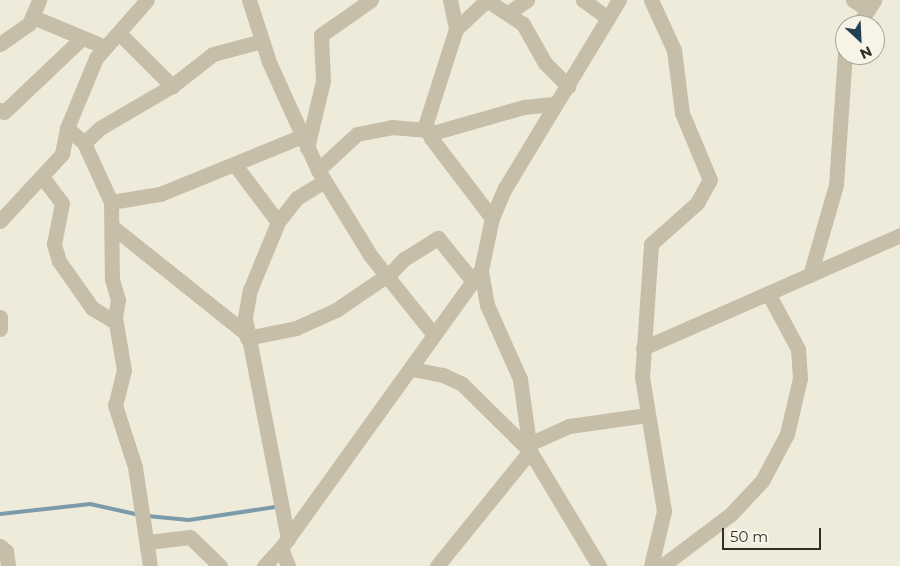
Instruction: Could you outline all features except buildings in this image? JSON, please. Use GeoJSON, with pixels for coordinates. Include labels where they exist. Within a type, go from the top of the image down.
{"type":"FeatureCollection","features":[{"type":"Feature","properties":{"kind":"street"},"geometry":{"type":"LineString","coordinates":[[0,44],[33,18],[39,0]]}},
{"type":"Feature","properties":{"kind":"street"},"geometry":{"type":"LineString","coordinates":[[0,221],[43,178],[62,154],[67,128],[105,47],[120,34],[148,0]]}},
{"type":"Feature","properties":{"kind":"street"},"geometry":{"type":"LineString","coordinates":[[249,0],[262,41],[321,176],[386,277],[434,335]]}},
{"type":"Feature","properties":{"kind":"street"},"geometry":{"type":"LineString","coordinates":[[305,142],[323,81],[321,35],[371,0]]}},
{"type":"Feature","properties":{"kind":"street"},"geometry":{"type":"LineString","coordinates":[[450,0],[456,29]]}},
{"type":"Feature","properties":{"kind":"street"},"geometry":{"type":"LineString","coordinates":[[508,13],[527,0]]}},
{"type":"Feature","properties":{"kind":"street"},"geometry":{"type":"LineString","coordinates":[[583,0],[608,18]]}},
{"type":"Feature","properties":{"kind":"street"},"geometry":{"type":"LineString","coordinates":[[264,566],[284,543],[412,369],[477,275],[492,218],[555,104],[568,86],[619,0]]}},
{"type":"Feature","properties":{"kind":"street"},"geometry":{"type":"LineString","coordinates":[[651,0],[674,50],[682,113],[710,180],[697,203],[651,244],[643,348],[647,415],[664,511],[651,566]]}},
{"type":"Feature","properties":{"kind":"street"},"geometry":{"type":"LineString","coordinates":[[853,0],[871,5]]}},
{"type":"Feature","properties":{"kind":"street"},"geometry":{"type":"LineString","coordinates":[[492,218],[428,132],[429,108],[456,29],[488,1],[523,24],[545,63],[568,86]]}},
{"type":"Feature","properties":{"kind":"street"},"geometry":{"type":"LineString","coordinates":[[33,18],[80,40],[105,47]]}},
{"type":"Feature","properties":{"kind":"street"},"geometry":{"type":"LineString","coordinates":[[120,34],[172,86]]}},
{"type":"Feature","properties":{"kind":"street"},"geometry":{"type":"LineString","coordinates":[[1,113],[80,40]]}},
{"type":"Feature","properties":{"kind":"street"},"geometry":{"type":"LineString","coordinates":[[84,143],[100,128],[172,86],[213,54],[262,41]]}},
{"type":"Feature","properties":{"kind":"street"},"geometry":{"type":"LineString","coordinates":[[810,275],[836,184],[844,65]]}},
{"type":"Feature","properties":{"kind":"street"},"geometry":{"type":"LineString","coordinates":[[288,566],[247,336],[250,290],[278,222],[297,198],[321,176],[357,134],[392,127],[428,132],[524,107],[555,104]]}},
{"type":"Feature","properties":{"kind":"street"},"geometry":{"type":"LineString","coordinates":[[67,128],[84,143],[112,202],[115,322],[124,370],[115,405],[135,467],[148,542],[150,566]]}},
{"type":"Feature","properties":{"kind":"street"},"geometry":{"type":"LineString","coordinates":[[112,202],[160,194],[234,165],[305,142]]}},
{"type":"Feature","properties":{"kind":"street"},"geometry":{"type":"LineString","coordinates":[[234,165],[278,222]]}},
{"type":"Feature","properties":{"kind":"street"},"geometry":{"type":"LineString","coordinates":[[43,178],[62,203],[54,244],[60,260],[92,308],[115,322]]}},
{"type":"Feature","properties":{"kind":"street"},"geometry":{"type":"LineString","coordinates":[[114,228],[247,336],[296,328],[336,310],[386,277],[404,259],[438,238],[477,275],[487,305],[520,380],[530,447]]}},
{"type":"Feature","properties":{"kind":"street"},"geometry":{"type":"LineString","coordinates":[[643,348],[768,295],[900,235]]}},
{"type":"Feature","properties":{"kind":"street"},"geometry":{"type":"LineString","coordinates":[[662,566],[731,514],[762,481],[788,434],[800,378],[798,349],[768,295]]}},
{"type":"Feature","properties":{"kind":"street"},"geometry":{"type":"LineString","coordinates":[[0,317],[0,329]]}},
{"type":"Feature","properties":{"kind":"street"},"geometry":{"type":"LineString","coordinates":[[412,369],[443,375],[462,384],[530,447],[598,566]]}},
{"type":"Feature","properties":{"kind":"street"},"geometry":{"type":"LineString","coordinates":[[437,566],[530,447],[569,426],[647,415]]}},
{"type":"Feature","properties":{"kind":"street"},"geometry":{"type":"LineString","coordinates":[[148,542],[190,538],[220,566]]}},
{"type":"Feature","properties":{"kind":"street"},"geometry":{"type":"LineString","coordinates":[[0,546],[6,551],[8,566]]}},
{"type":"Feature","properties":{"kind":"waterway"},"geometry":{"type":"LineString","coordinates":[[0,514],[90,504],[140,515]]}},
{"type":"Feature","properties":{"kind":"waterway"},"geometry":{"type":"LineString","coordinates":[[147,516],[189,520],[275,507]]}}]}
